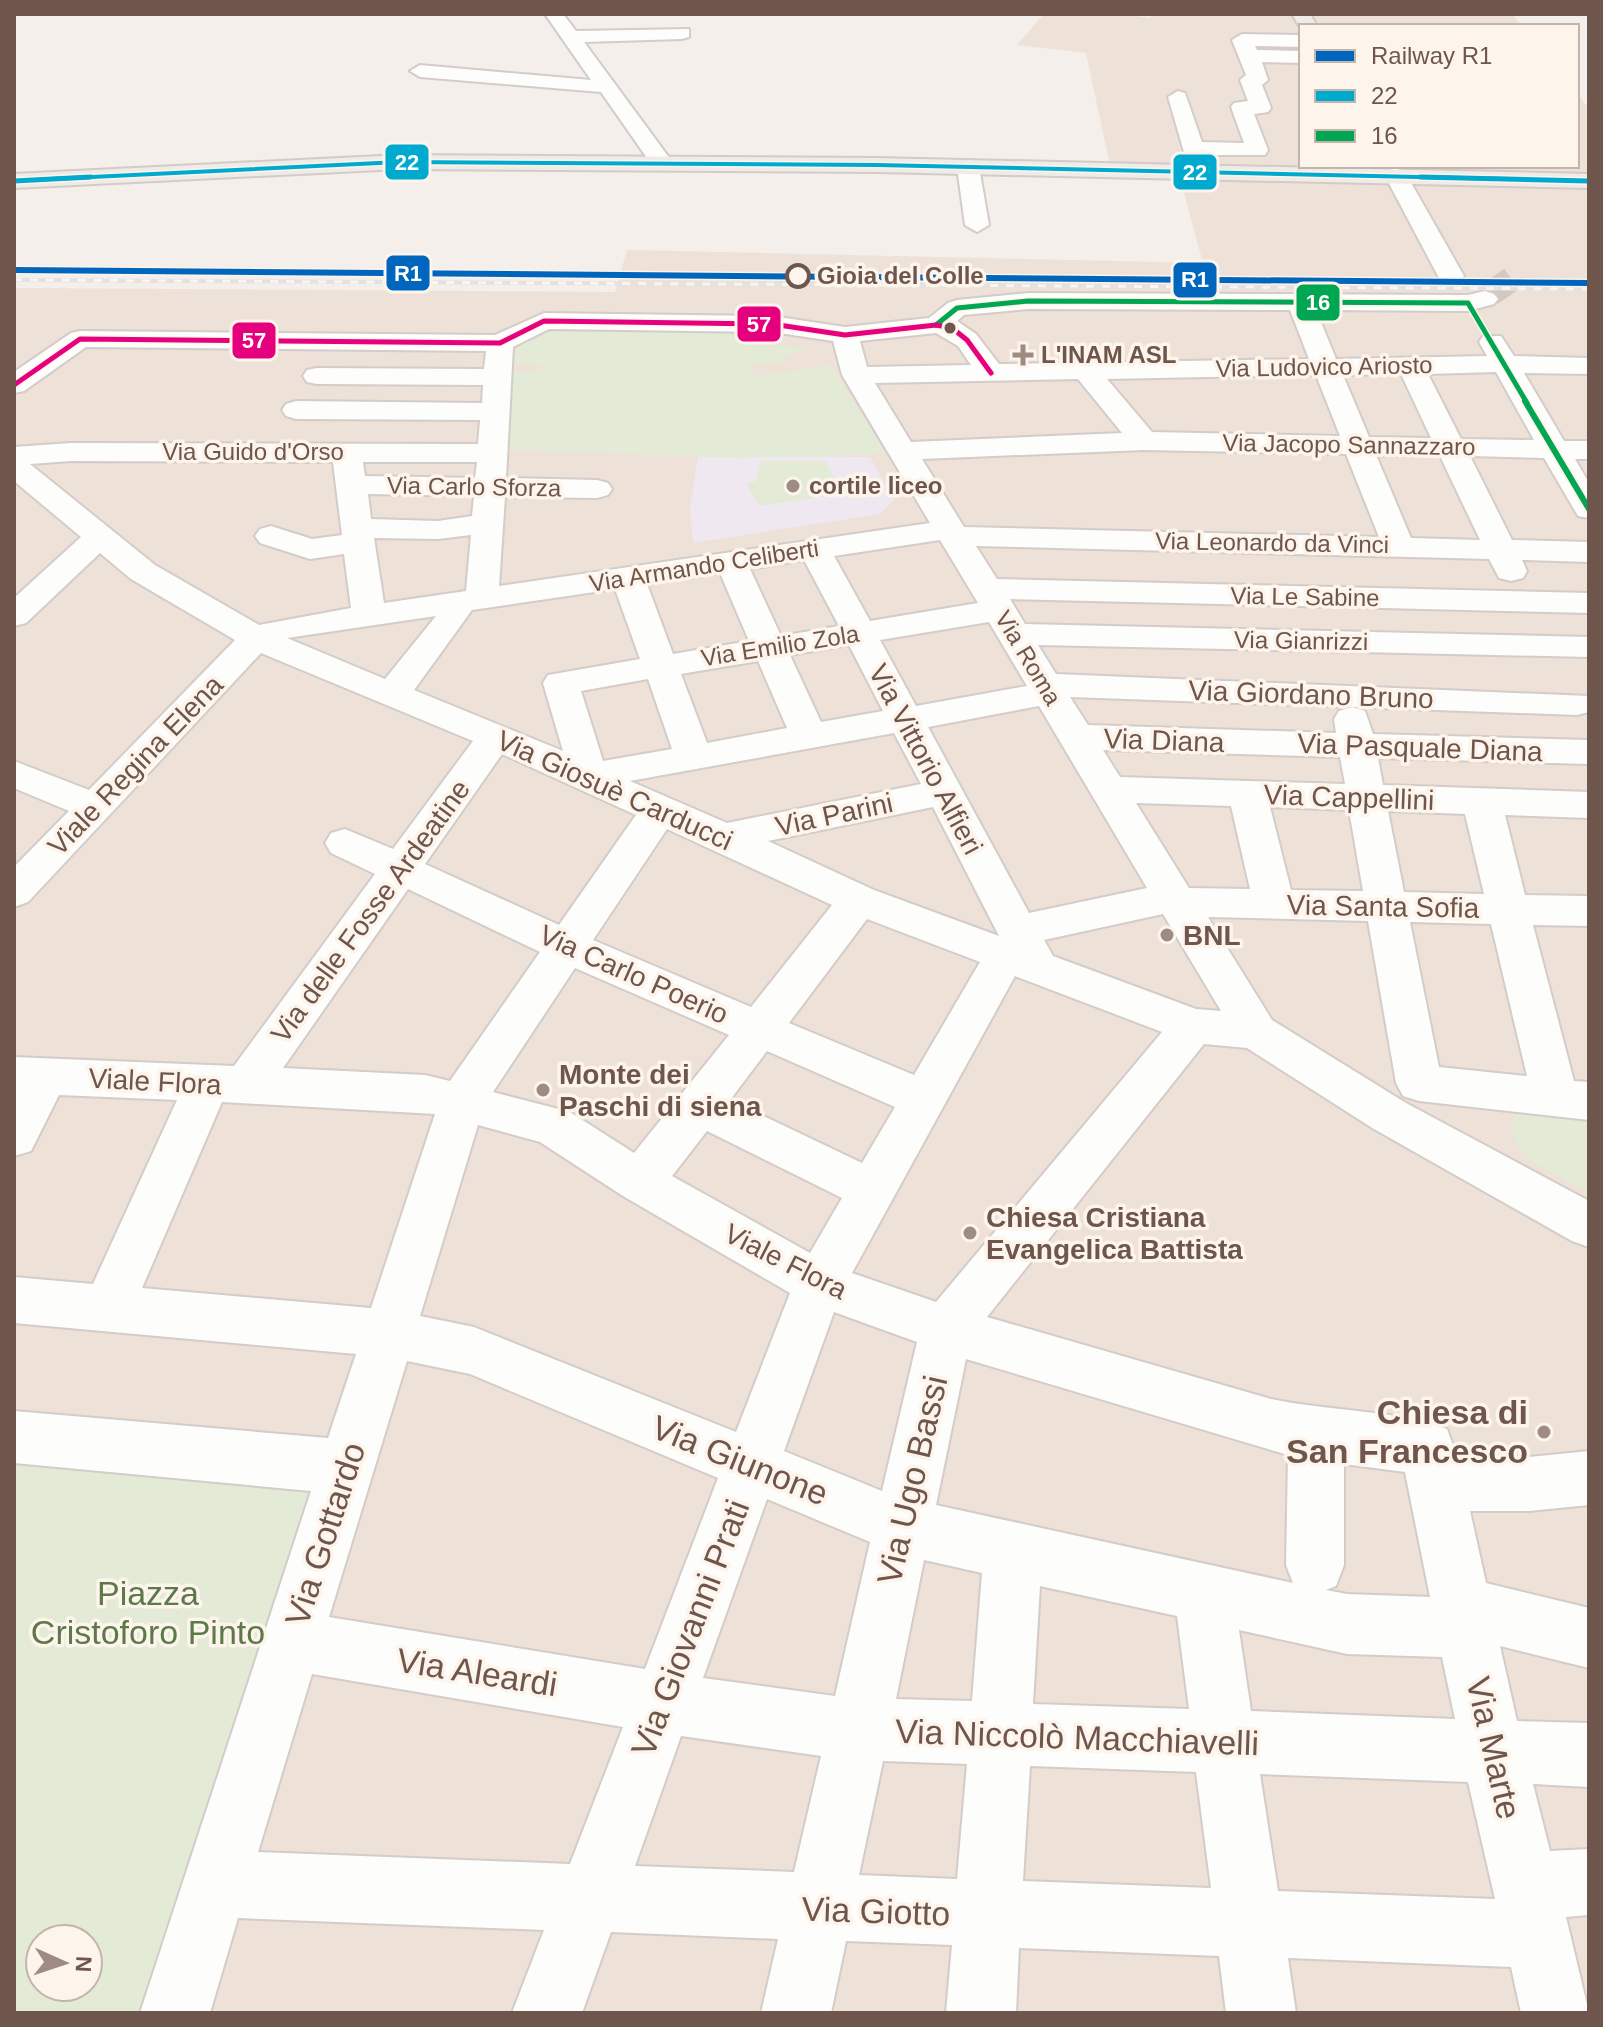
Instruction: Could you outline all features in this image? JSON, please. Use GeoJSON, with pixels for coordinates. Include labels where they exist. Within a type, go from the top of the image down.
{"type":"FeatureCollection","features":[{"type":"Feature","properties":{"kind":"main road"},"geometry":{"type":"LineString","coordinates":[[14,181],[340,163],[1392,170],[1589,181]]}},
{"type":"Feature","properties":{"kind":"street"},"geometry":{"type":"LineString","coordinates":[[554,14],[662,163]]}},
{"type":"Feature","properties":{"kind":"street"},"geometry":{"type":"LineString","coordinates":[[572,37],[682,33]]}},
{"type":"Feature","properties":{"kind":"street"},"geometry":{"type":"LineString","coordinates":[[1193,148],[1257,150],[1241,107],[1261,108],[1250,80],[1258,80],[1242,40],[1299,41]]}},
{"type":"Feature","properties":{"kind":"street"},"geometry":{"type":"LineString","coordinates":[[1250,56],[1299,57]]}},
{"type":"Feature","properties":{"kind":"street"},"geometry":{"type":"LineString","coordinates":[[420,71],[608,87]]}},
{"type":"Feature","properties":{"kind":"street"},"geometry":{"type":"LineString","coordinates":[[1178,97],[1199,171]]}},
{"type":"Feature","properties":{"kind":"street"},"geometry":{"type":"LineString","coordinates":[[968,167],[977,225]]}},
{"type":"Feature","properties":{"kind":"street"},"geometry":{"type":"LineString","coordinates":[[1392,170],[1465,285],[1505,364],[1589,509]]}},
{"type":"Feature","properties":{"kind":"street"},"geometry":{"type":"LineString","coordinates":[[14,385],[80,339],[500,343],[544,321],[772,324],[845,335],[942,320],[974,305],[1028,301],[1300,302],[1465,285]]}},
{"type":"Feature","properties":{"kind":"street"},"geometry":{"type":"LineString","coordinates":[[1175,301],[1195,369]]}},
{"type":"Feature","properties":{"kind":"street"},"geometry":{"type":"LineString","coordinates":[[1300,302],[1398,545]]}},
{"type":"Feature","properties":{"kind":"street"},"geometry":{"type":"LineString","coordinates":[[942,320],[967,340],[991,373]]}},
{"type":"Feature","properties":{"kind":"street","name":"Via Roma"},"geometry":{"type":"LineString","coordinates":[[845,335],[856,375],[1000,607],[1039,692],[1077,737],[1256,1032]]}},
{"type":"Feature","properties":{"kind":"street"},"geometry":{"type":"LineString","coordinates":[[270,452],[339,341]]}},
{"type":"Feature","properties":{"kind":"street"},"geometry":{"type":"LineString","coordinates":[[392,694],[454,615],[470,601],[487,524],[500,343]]}},
{"type":"Feature","properties":{"kind":"street"},"geometry":{"type":"LineString","coordinates":[[1410,365],[1583,716]]}},
{"type":"Feature","properties":{"kind":"street","name":"Via Ludovico Ariosto"},"geometry":{"type":"LineString","coordinates":[[856,375],[1410,365],[1589,366]]}},
{"type":"Feature","properties":{"kind":"street"},"geometry":{"type":"LineString","coordinates":[[1085,370],[1144,441]]}},
{"type":"Feature","properties":{"kind":"street"},"geometry":{"type":"LineString","coordinates":[[317,376],[497,377]]}},
{"type":"Feature","properties":{"kind":"street"},"geometry":{"type":"LineString","coordinates":[[296,410],[495,412]]}},
{"type":"Feature","properties":{"kind":"street","name":"Via Jacopo Sannazzaro"},"geometry":{"type":"LineString","coordinates":[[904,451],[1144,441],[1589,450]]}},
{"type":"Feature","properties":{"kind":"street","name":"Via Guido d'Orso"},"geometry":{"type":"LineString","coordinates":[[19,474],[52,473],[71,452],[492,453]]}},
{"type":"Feature","properties":{"kind":"street"},"geometry":{"type":"LineString","coordinates":[[347,453],[369,616]]}},
{"type":"Feature","properties":{"kind":"street","name":"Via Giosuè Carducci"},"geometry":{"type":"LineString","coordinates":[[19,474],[143,572],[256,638],[589,776],[659,811],[724,837],[859,900],[1020,951],[1193,1026],[1256,1032]]}},
{"type":"Feature","properties":{"kind":"street","name":"Via Carlo Sforza"},"geometry":{"type":"LineString","coordinates":[[350,485],[597,489]]}},
{"type":"Feature","properties":{"kind":"street"},"geometry":{"type":"LineString","coordinates":[[271,536],[310,549],[356,536],[487,524]]}},
{"type":"Feature","properties":{"kind":"street","name":"Via Leonardo da Vinci"},"geometry":{"type":"LineString","coordinates":[[952,533],[1589,552]]}},
{"type":"Feature","properties":{"kind":"street","name":"Via Armando Celiberti"},"geometry":{"type":"LineString","coordinates":[[256,638],[280,629],[815,550],[952,533]]}},
{"type":"Feature","properties":{"kind":"street"},"geometry":{"type":"LineString","coordinates":[[14,616],[100,536]]}},
{"type":"Feature","properties":{"kind":"street","name":"Via Vittorio Alfieri"},"geometry":{"type":"LineString","coordinates":[[815,550],[944,792],[1020,951]]}},
{"type":"Feature","properties":{"kind":"street"},"geometry":{"type":"LineString","coordinates":[[731,562],[809,736]]}},
{"type":"Feature","properties":{"kind":"street"},"geometry":{"type":"LineString","coordinates":[[628,578],[694,757]]}},
{"type":"Feature","properties":{"kind":"street"},"geometry":{"type":"LineString","coordinates":[[1329,597],[1386,906],[1404,1099]]}},
{"type":"Feature","properties":{"kind":"street","name":"Via Le Sabine"},"geometry":{"type":"LineString","coordinates":[[1000,607],[1329,597],[1589,603]]}},
{"type":"Feature","properties":{"kind":"street","name":"Via Emilio Zola"},"geometry":{"type":"LineString","coordinates":[[589,776],[561,683],[1000,607]]}},
{"type":"Feature","properties":{"kind":"street","name":"Via Gianrizzi"},"geometry":{"type":"LineString","coordinates":[[1000,607],[1054,635],[1589,647]]}},
{"type":"Feature","properties":{"kind":"street","name":"Viale Regina Elena"},"geometry":{"type":"LineString","coordinates":[[14,892],[256,638]]}},
{"type":"Feature","properties":{"kind":"street","name":"Via Giordano Bruno"},"geometry":{"type":"LineString","coordinates":[[589,776],[1039,692],[1087,686],[1347,696],[1583,716]]}},
{"type":"Feature","properties":{"kind":"street","name":"Via delle Fosse Ardeatine"},"geometry":{"type":"LineString","coordinates":[[107,1309],[227,1084],[401,867],[495,737]]}},
{"type":"Feature","properties":{"kind":"street","name":"Via Diana"},"geometry":{"type":"LineString","coordinates":[[1077,737],[1252,742]]}},
{"type":"Feature","properties":{"kind":"street","name":"Via Pasquale Diana"},"geometry":{"type":"LineString","coordinates":[[1252,742],[1589,752]]}},
{"type":"Feature","properties":{"kind":"street"},"geometry":{"type":"LineString","coordinates":[[14,773],[95,807]]}},
{"type":"Feature","properties":{"kind":"street","name":"Via Cappellini"},"geometry":{"type":"LineString","coordinates":[[1108,789],[1589,805]]}},
{"type":"Feature","properties":{"kind":"street","name":"Via Parini"},"geometry":{"type":"LineString","coordinates":[[724,837],[944,792]]}},
{"type":"Feature","properties":{"kind":"street"},"geometry":{"type":"LineString","coordinates":[[1233,793],[1274,904]]}},
{"type":"Feature","properties":{"kind":"street"},"geometry":{"type":"LineString","coordinates":[[1404,1099],[1572,1099],[1508,909],[1482,802]]}},
{"type":"Feature","properties":{"kind":"street","name":"Via Gottardo"},"geometry":{"type":"LineString","coordinates":[[175,2013],[462,1101],[659,811]]}},
{"type":"Feature","properties":{"kind":"street","name":"Via Carlo Poerio"},"geometry":{"type":"LineString","coordinates":[[345,843],[566,946],[925,1100]]}},
{"type":"Feature","properties":{"kind":"street"},"geometry":{"type":"LineString","coordinates":[[640,1182],[859,900]]}},
{"type":"Feature","properties":{"kind":"street","name":"Via Santa Sofia"},"geometry":{"type":"LineString","coordinates":[[1020,951],[1178,901],[1589,911]]}},
{"type":"Feature","properties":{"kind":"street","name":"Via Giovanni Prati"},"geometry":{"type":"LineString","coordinates":[[547,2013],[819,1284],[925,1100],[1020,951]]}},
{"type":"Feature","properties":{"kind":"street","name":"Via Ugo Bassi"},"geometry":{"type":"LineString","coordinates":[[796,2013],[900,1526],[946,1329],[1193,1026]]}},
{"type":"Feature","properties":{"kind":"street"},"geometry":{"type":"LineString","coordinates":[[1256,1032],[1404,1099],[1589,1226]]}},
{"type":"Feature","properties":{"kind":"street"},"geometry":{"type":"LineString","coordinates":[[14,1137],[30,1076]]}},
{"type":"Feature","properties":{"kind":"street","name":"Viale Flora"},"geometry":{"type":"LineString","coordinates":[[30,1076],[425,1093],[553,1126],[640,1182],[819,1284],[946,1329],[1176,1399],[1316,1435],[1428,1448],[1435,1483]]}},
{"type":"Feature","properties":{"kind":"street"},"geometry":{"type":"LineString","coordinates":[[699,1106],[874,1191]]}},
{"type":"Feature","properties":{"kind":"street","name":"Via Giunone"},"geometry":{"type":"LineString","coordinates":[[14,1300],[389,1333],[474,1351],[900,1526],[1347,1624],[1464,1618],[1589,1638]]}},
{"type":"Feature","properties":{"kind":"street"},"geometry":{"type":"LineString","coordinates":[[1315,1565],[1316,1435]]}},
{"type":"Feature","properties":{"kind":"street"},"geometry":{"type":"LineString","coordinates":[[14,1437],[347,1467]]}},
{"type":"Feature","properties":{"kind":"street"},"geometry":{"type":"LineString","coordinates":[[1435,1483],[1529,1484],[1589,1478]]}},
{"type":"Feature","properties":{"kind":"street","name":"Via Marte"},"geometry":{"type":"LineString","coordinates":[[1435,1483],[1493,1753],[1551,1901],[1556,2013]]}},
{"type":"Feature","properties":{"kind":"street"},"geometry":{"type":"LineString","coordinates":[[981,2013],[1013,1551]]}},
{"type":"Feature","properties":{"kind":"street"},"geometry":{"type":"LineString","coordinates":[[1204,1595],[1261,2013]]}},
{"type":"Feature","properties":{"kind":"street","name":"Via Aleardi"},"geometry":{"type":"LineString","coordinates":[[292,1641],[663,1703]]}},
{"type":"Feature","properties":{"kind":"street","name":"Via Niccolò Macchiavelli"},"geometry":{"type":"LineString","coordinates":[[663,1703],[859,1729],[1589,1755]]}},
{"type":"Feature","properties":{"kind":"street","name":"Via Giotto"},"geometry":{"type":"LineString","coordinates":[[215,1884],[1249,1924],[1551,1901]]}},
{"type":"Feature","properties":{"kind":"shaded area"},"geometry":{"type":"Polygon","coordinates":[[[1044,14],[1119,14],[1151,18],[1151,14],[1512,14],[1520,24],[1299,24],[1299,168],[1579,168],[1579,96],[1589,108],[1589,2013],[14,2013],[14,288],[615,292],[627,250],[1203,263],[1178,171],[1111,170],[1086,53],[1017,45],[1044,14]]]}},
{"type":"Feature","properties":{"kind":"shaded area"},"geometry":{"type":"Polygon","coordinates":[[[698,456],[870,457],[894,500],[880,514],[693,543],[690,509],[698,456]]]}},
{"type":"Feature","properties":{"kind":"green space"},"geometry":{"type":"Polygon","coordinates":[[[565,326],[756,330],[754,345],[809,347],[784,357],[787,361],[749,366],[756,376],[831,365],[886,454],[741,458],[505,450],[511,372],[540,372],[541,364],[512,364],[518,346],[565,326]]]}},
{"type":"Feature","properties":{"kind":"green space","name":"cortile liceo"},"geometry":{"type":"Polygon","coordinates":[[[761,461],[825,461],[840,488],[835,495],[759,506],[746,483],[756,481],[761,461]]]}},
{"type":"Feature","properties":{"kind":"green space"},"geometry":{"type":"Polygon","coordinates":[[[1521,1109],[1589,1109],[1589,1193],[1546,1170],[1520,1149],[1513,1137],[1513,1123],[1521,1109]]]}},
{"type":"Feature","properties":{"kind":"green space","name":"Piazza Cristoforo Pinto"},"geometry":{"type":"Polygon","coordinates":[[[14,1463],[327,1495],[160,2013],[14,2013],[14,1463]]]}},
{"type":"Feature","properties":{"kind":"tunnel"},"geometry":{"type":"LineString","coordinates":[[1494,276],[1510,299]]}},
{"type":"Feature","properties":{"kind":"railway"},"geometry":{"type":"LineString","coordinates":[[14,280],[1589,289]]}},
{"type":"Feature","properties":{"kind":"rail line","name":"R1"},"geometry":{"type":"LineString","coordinates":[[14,270],[1589,283]]}},
{"type":"Feature","properties":{"kind":"transit line","name":"22"},"geometry":{"type":"LineString","coordinates":[[14,181],[400,162],[877,165],[1589,181]]}},
{"type":"Feature","properties":{"kind":"transit line","name":"16"},"geometry":{"type":"LineString","coordinates":[[936,325],[957,308],[1028,301],[1468,303],[1589,509]]}},
{"type":"Feature","properties":{"kind":"transit line","name":"57"},"geometry":{"type":"LineString","coordinates":[[14,385],[80,339],[500,343],[544,321],[772,324],[845,335],[936,325],[952,328],[967,340],[991,373]]}},
{"type":"Feature","properties":{"kind":"place","name":"Gioia del Colle"},"geometry":{"type":"Point","coordinates":[798,276]}},
{"type":"Feature","properties":{"kind":"place","name":"L'INAM ASL"},"geometry":{"type":"Point","coordinates":[1023,355]}},
{"type":"Feature","properties":{"kind":"place","name":"cortile liceo"},"geometry":{"type":"Point","coordinates":[793,486]}},
{"type":"Feature","properties":{"kind":"place","name":"BNL"},"geometry":{"type":"Point","coordinates":[1167,935]}},
{"type":"Feature","properties":{"kind":"place","name":"Monte dei Paschi di siena"},"geometry":{"type":"Point","coordinates":[543,1090]}},
{"type":"Feature","properties":{"kind":"place","name":"Chiesa Cristiana Evangelica Battista"},"geometry":{"type":"Point","coordinates":[970,1233]}},
{"type":"Feature","properties":{"kind":"place","name":"Chiesa di San Francesco"},"geometry":{"type":"Point","coordinates":[1544,1432]}}]}
